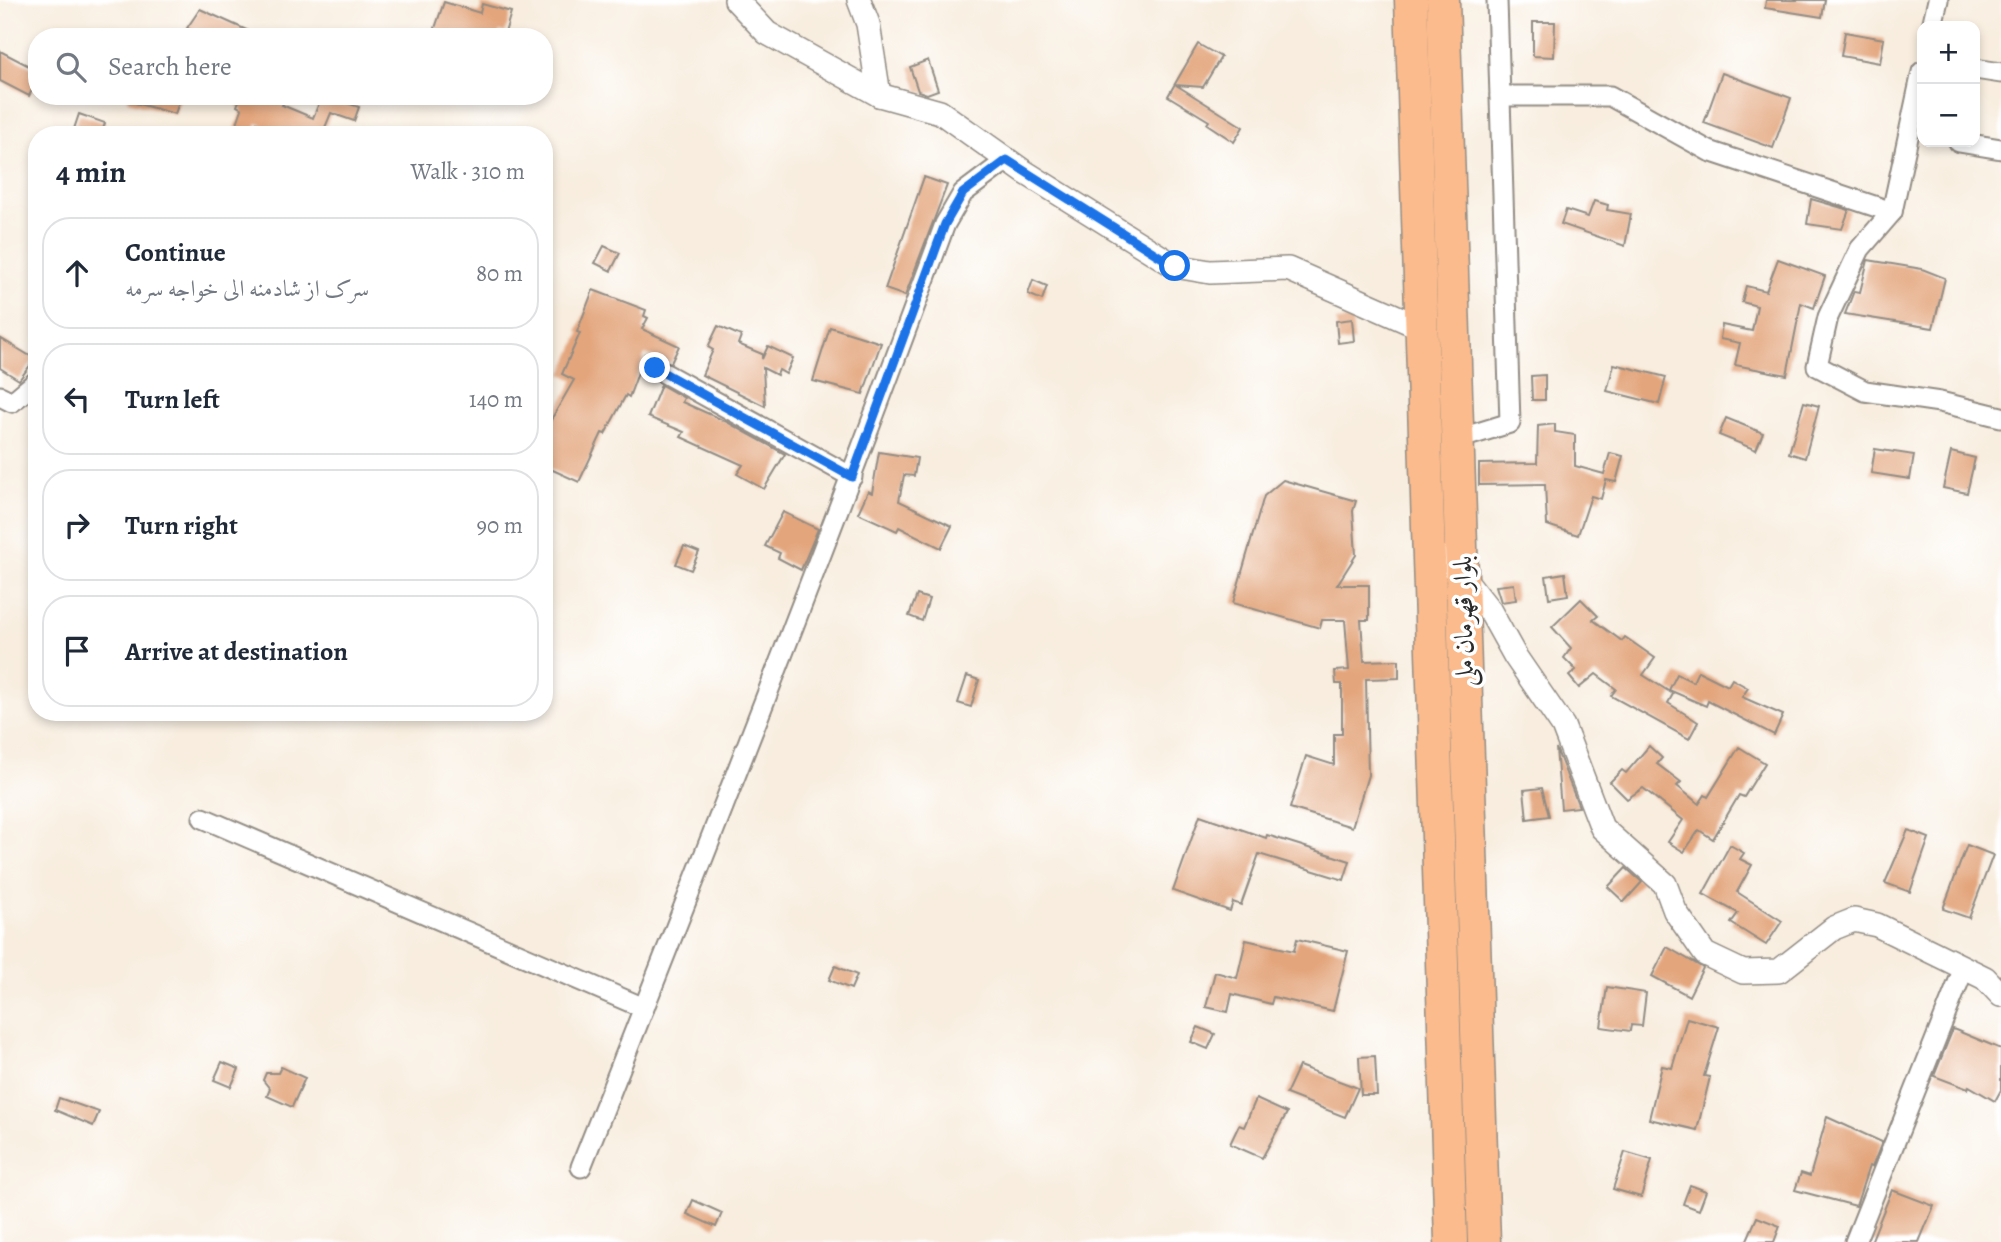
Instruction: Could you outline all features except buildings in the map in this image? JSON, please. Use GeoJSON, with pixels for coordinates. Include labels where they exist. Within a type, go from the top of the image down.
{"type":"FeatureCollection","features":[{"type":"Feature","properties":{"kind":"highway","name":"بلوار قهرمان ملی"},"geometry":{"type":"LineString","coordinates":[[1411,0],[1451,1242]]}},
{"type":"Feature","properties":{"kind":"highway","name":"بلوار قهرمان ملی"},"geometry":{"type":"LineString","coordinates":[[1443,0],[1484,1242]]}},
{"type":"Feature","properties":{"kind":"street"},"geometry":{"type":"LineString","coordinates":[[736,0],[766,33],[879,95],[940,112],[1007,160],[1175,266],[1210,272],[1288,269],[1422,328]]}},
{"type":"Feature","properties":{"kind":"street"},"geometry":{"type":"LineString","coordinates":[[859,0],[869,24],[879,95]]}},
{"type":"Feature","properties":{"kind":"street"},"geometry":{"type":"LineString","coordinates":[[1458,439],[1510,423],[1497,0]]}},
{"type":"Feature","properties":{"kind":"street"},"geometry":{"type":"LineString","coordinates":[[1933,21],[1938,0]]}},
{"type":"Feature","properties":{"kind":"street"},"geometry":{"type":"LineString","coordinates":[[1980,70],[2001,73]]}},
{"type":"Feature","properties":{"kind":"street"},"geometry":{"type":"LineString","coordinates":[[1921,84],[1916,134],[1892,212],[1860,249],[1828,317],[1816,366],[1865,391],[1940,402],[2001,417]]}},
{"type":"Feature","properties":{"kind":"street"},"geometry":{"type":"LineString","coordinates":[[1500,96],[1610,96],[1709,150],[1892,212]]}},
{"type":"Feature","properties":{"kind":"street"},"geometry":{"type":"LineString","coordinates":[[1980,146],[2001,149]]}},
{"type":"Feature","properties":{"kind":"street"},"geometry":{"type":"LineString","coordinates":[[580,1167],[745,754],[817,558],[852,477],[945,224],[963,193],[1007,160]]}},
{"type":"Feature","properties":{"kind":"street"},"geometry":{"type":"LineString","coordinates":[[655,368],[852,477]]}},
{"type":"Feature","properties":{"kind":"street"},"geometry":{"type":"LineString","coordinates":[[0,396],[12,402],[28,389]]}},
{"type":"Feature","properties":{"kind":"street"},"geometry":{"type":"LineString","coordinates":[[1428,548],[1460,573],[1490,611],[1516,656],[1563,726],[1602,828],[1665,884],[1675,911],[1705,954],[1743,972],[1779,971],[1834,928],[1854,920],[1877,925],[1984,978],[2001,995]]}},
{"type":"Feature","properties":{"kind":"street"},"geometry":{"type":"LineString","coordinates":[[203,818],[644,1008]]}},
{"type":"Feature","properties":{"kind":"street"},"geometry":{"type":"LineString","coordinates":[[1856,1242],[1964,968]]}},
{"type":"Feature","properties":{"kind":"route"},"geometry":{"type":"LineString","coordinates":[[655,368],[852,477],[945,224],[963,193],[1007,160],[1175,266]]}}]}
